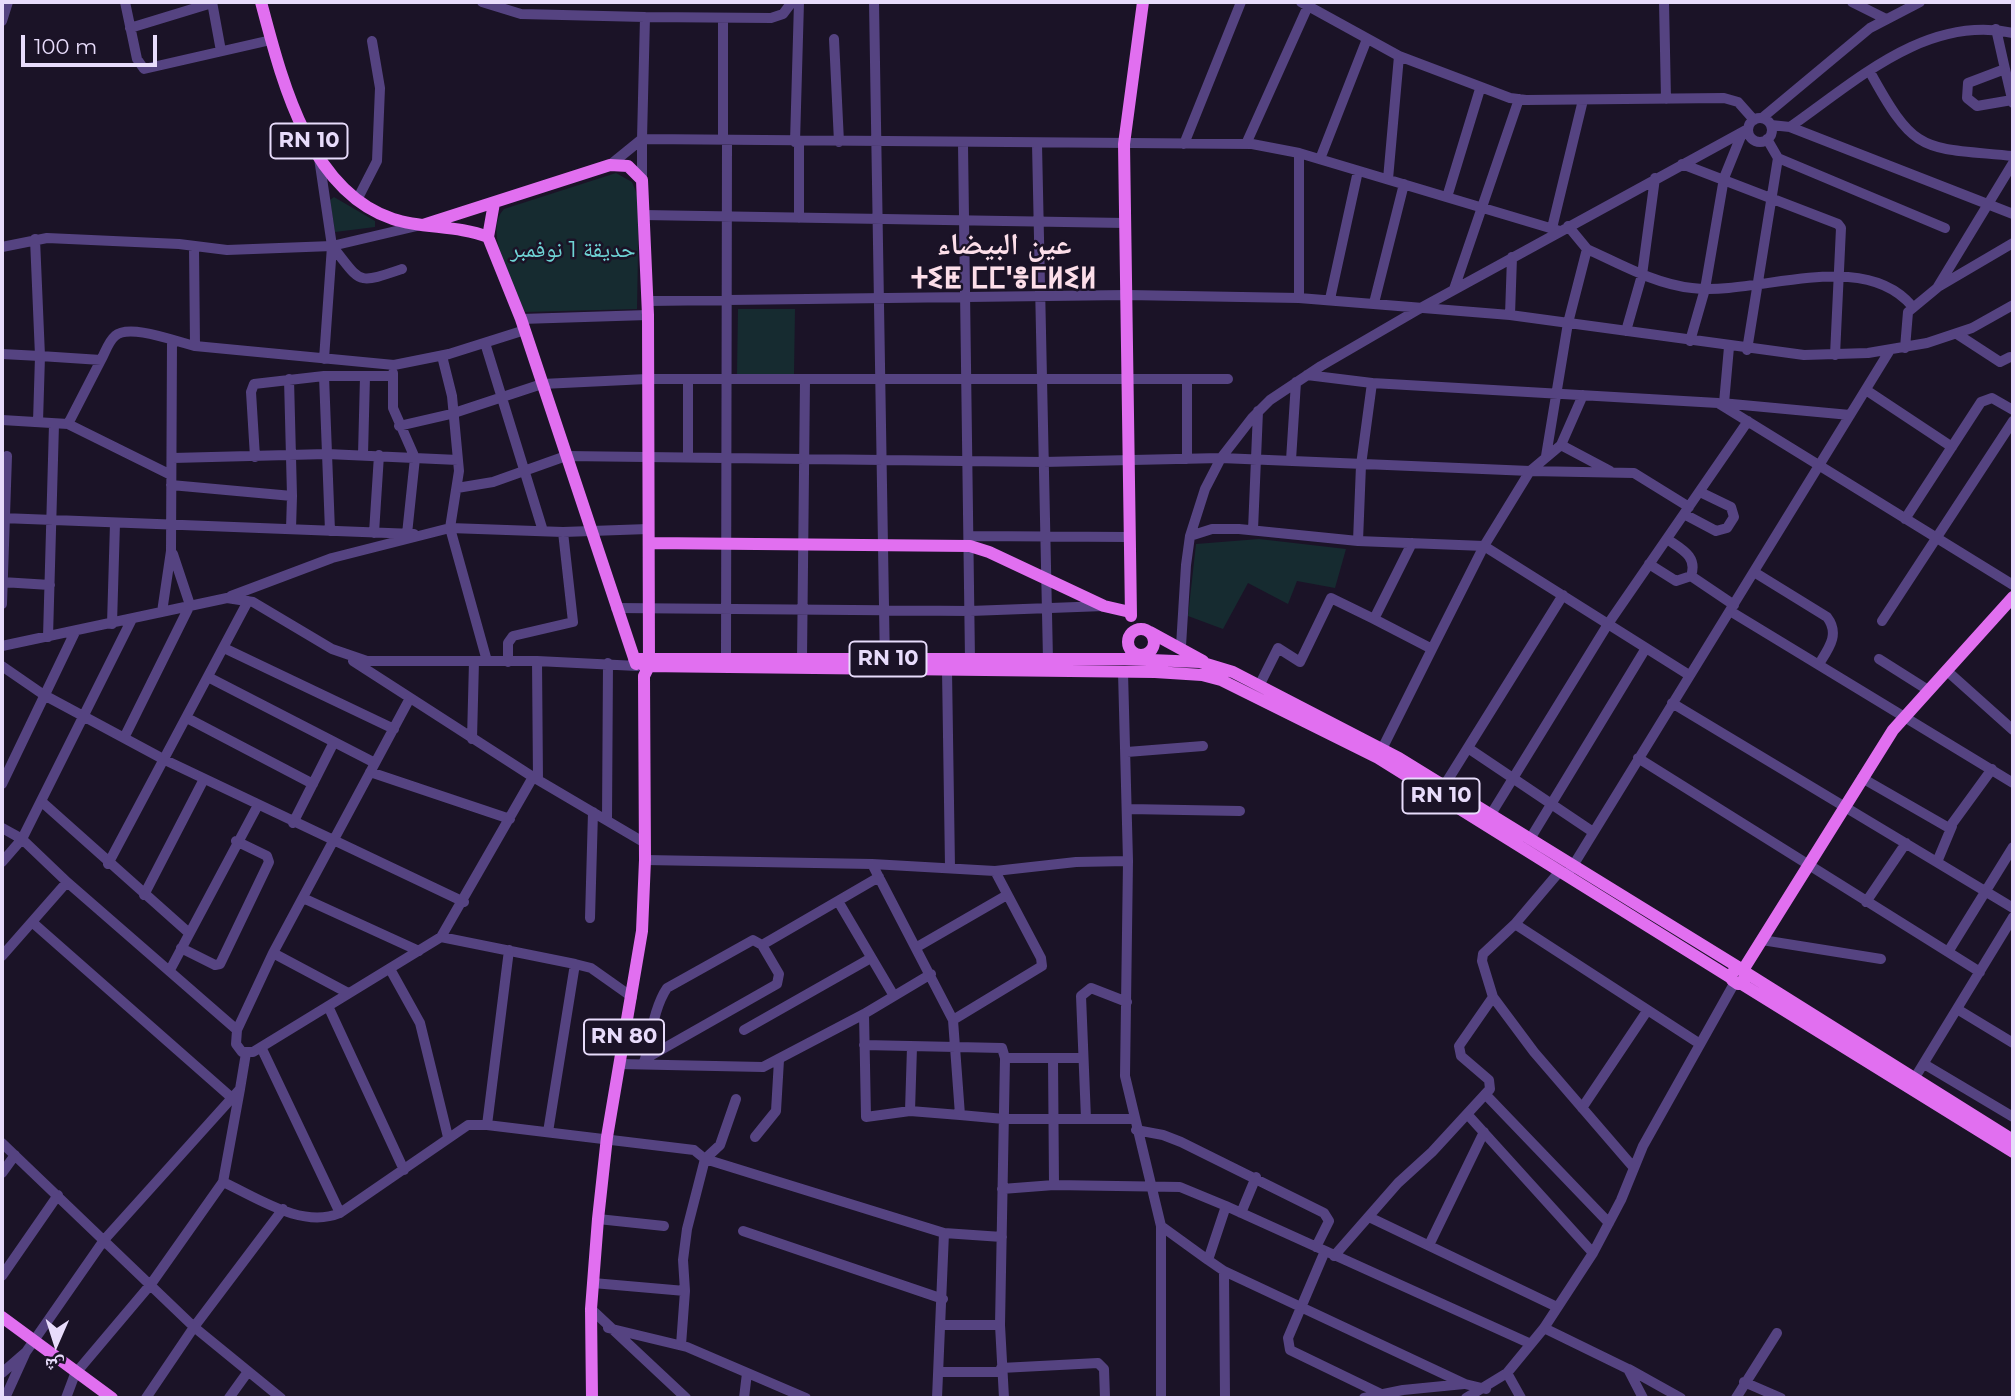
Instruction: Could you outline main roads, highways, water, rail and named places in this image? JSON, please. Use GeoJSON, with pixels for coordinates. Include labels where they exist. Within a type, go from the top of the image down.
{"type":"FeatureCollection","features":[{"type":"Feature","properties":{"kind":"main road","name":"RN 10"},"geometry":{"type":"LineString","coordinates":[[261,2],[290,104],[319,157],[358,198],[392,219],[467,230],[488,237]]}},
{"type":"Feature","properties":{"kind":"main road"},"geometry":{"type":"LineString","coordinates":[[1126,662],[1130,614],[1124,144],[1143,2]]}},
{"type":"Feature","properties":{"kind":"main road"},"geometry":{"type":"LineString","coordinates":[[423,225],[610,165],[628,166],[642,180],[648,315],[647,455],[650,542],[648,606],[640,665]]}},
{"type":"Feature","properties":{"kind":"main road"},"geometry":{"type":"LineString","coordinates":[[494,203],[488,237],[523,325],[592,528],[616,608],[640,665]]}},
{"type":"Feature","properties":{"kind":"main road"},"geometry":{"type":"LineString","coordinates":[[650,542],[884,545],[969,541],[1104,606],[1130,614],[1146,630],[1154,645],[1145,657],[1126,662]]}},
{"type":"Feature","properties":{"kind":"main road"},"geometry":{"type":"LineString","coordinates":[[1739,976],[1904,715],[2013,597]]}},
{"type":"Feature","properties":{"kind":"main road"},"geometry":{"type":"LineString","coordinates":[[1126,662],[1134,630],[1146,630],[1181,646],[1206,663]]}},
{"type":"Feature","properties":{"kind":"main road"},"geometry":{"type":"LineString","coordinates":[[1126,662],[1139,655],[1145,657]]}},
{"type":"Feature","properties":{"kind":"main road","name":"RN 10"},"geometry":{"type":"LineString","coordinates":[[1145,657],[1206,663],[1259,686],[1382,749],[1444,786],[1488,819],[1567,871],[1912,1083],[2013,1140]]}},
{"type":"Feature","properties":{"kind":"main road","name":"RN 10"},"geometry":{"type":"LineString","coordinates":[[640,665],[726,658],[802,659],[947,670],[1126,662]]}},
{"type":"Feature","properties":{"kind":"main road","name":"RN 10"},"geometry":{"type":"LineString","coordinates":[[640,665],[885,664],[1048,659],[1126,662],[1202,675],[1234,685],[1530,839],[1567,871]]}},
{"type":"Feature","properties":{"kind":"main road","name":"RN 80"},"geometry":{"type":"LineString","coordinates":[[593,1395],[591,1309],[598,1219],[607,1137],[642,931],[645,843],[640,665]]}},
{"type":"Feature","properties":{"kind":"main road","name":"RN 10"},"geometry":{"type":"LineString","coordinates":[[1912,1083],[2013,1152]]}},
{"type":"Feature","properties":{"kind":"main road"},"geometry":{"type":"LineString","coordinates":[[2,1317],[29,1346],[113,1398]]}},
{"type":"Feature","properties":{"kind":"district","name":"عين البيضاء ⵜⵉⵟ ⵎⵎ'ⴻⵎⵍⵉⵍ"},"geometry":{"type":"Point","coordinates":[1004,262]}},
{"type":"Feature","properties":{"kind":"park label","name":"حديقة 1 نوفمبر"},"geometry":{"type":"Point","coordinates":[573,250]}}]}
